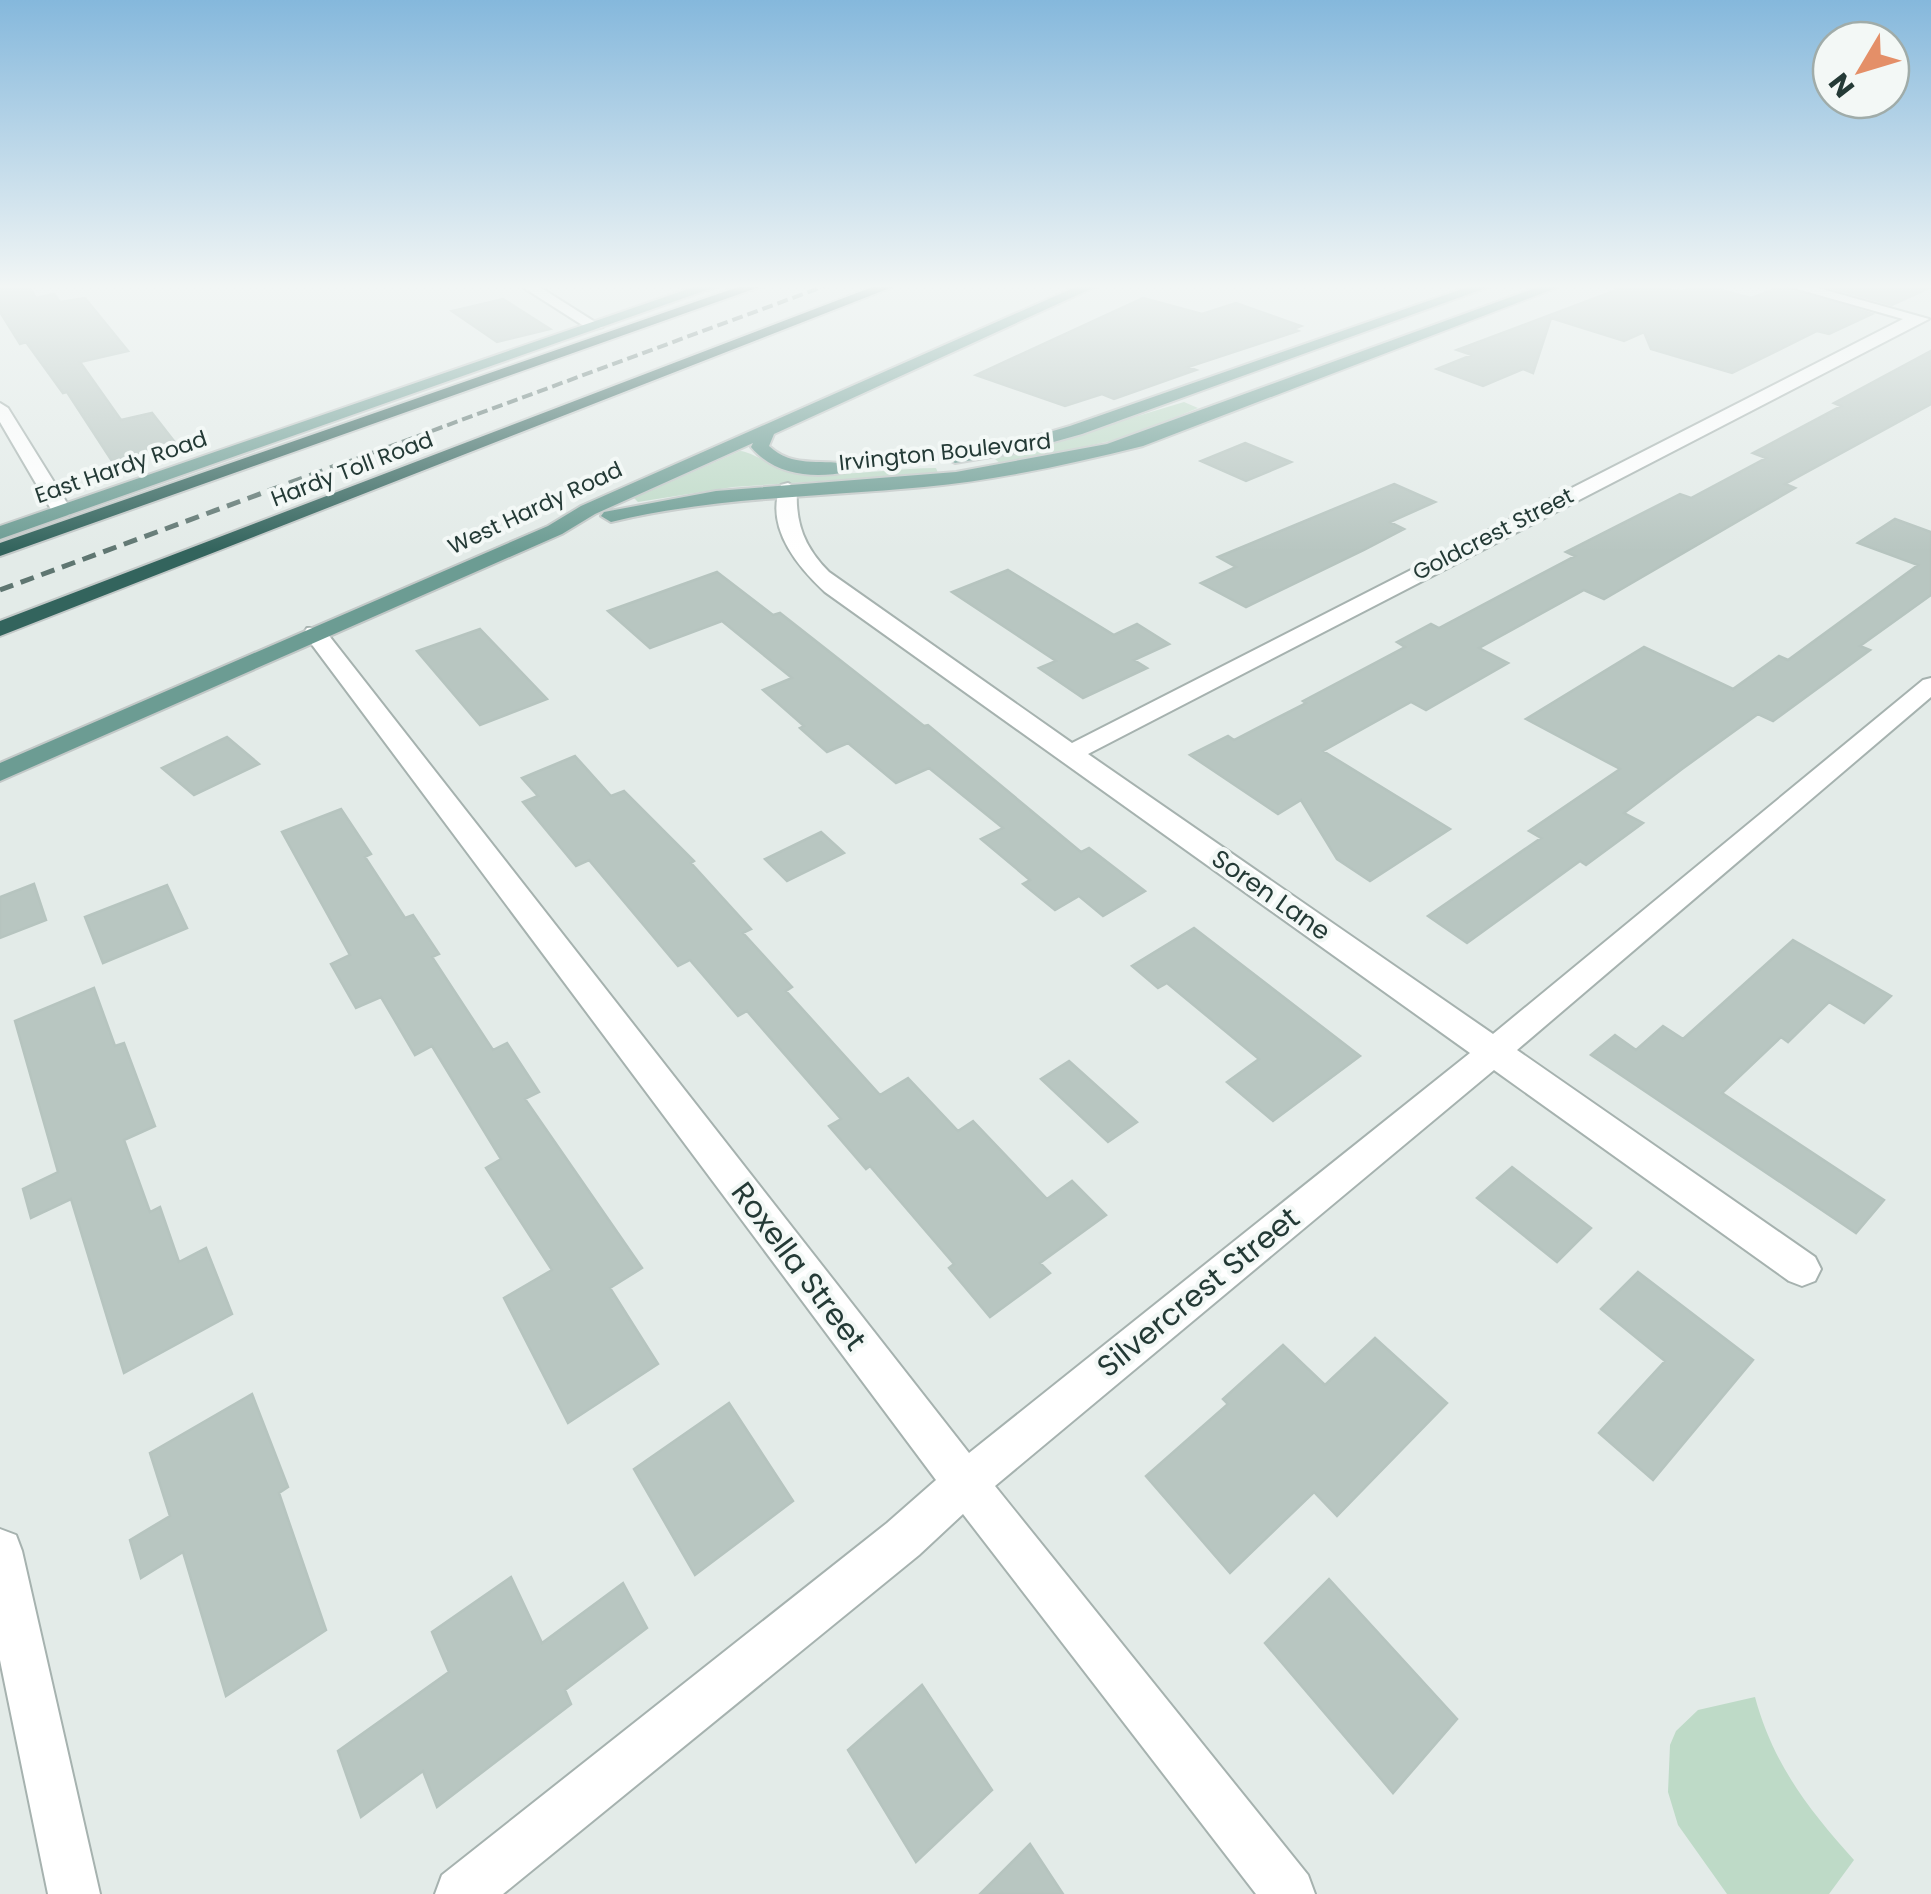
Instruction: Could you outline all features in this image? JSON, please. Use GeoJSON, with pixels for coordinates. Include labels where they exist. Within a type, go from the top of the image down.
{"type":"FeatureCollection","features":[{"type":"Feature","properties":{"kind":"highway","name":"Hardy Toll Road"},"geometry":{"type":"LineString","coordinates":[[0,550],[503,374]]}},
{"type":"Feature","properties":{"kind":"highway","name":"Hardy Toll Road"},"geometry":{"type":"LineString","coordinates":[[0,630],[660,374]]}},
{"type":"Feature","properties":{"kind":"main road","name":"East Hardy Road"},"geometry":{"type":"LineString","coordinates":[[0,533],[456,374]]}},
{"type":"Feature","properties":{"kind":"main road","name":"West Hardy Road"},"geometry":{"type":"LineString","coordinates":[[0,773],[555,530],[588,510],[893,374]]}},
{"type":"Feature","properties":{"kind":"main road","name":"Irvington Boulevard"},"geometry":{"type":"LineString","coordinates":[[937,460],[970,456],[1076,430],[1235,374]]}},
{"type":"Feature","properties":{"kind":"main road","name":"Irvington Boulevard"},"geometry":{"type":"LineString","coordinates":[[555,530],[662,504],[788,489],[982,475],[1070,460],[1136,442],[1316,374]]}},
{"type":"Feature","properties":{"kind":"main road"},"geometry":{"type":"LineString","coordinates":[[1197,388],[1236,404]]}},
{"type":"Feature","properties":{"kind":"main road","name":"Irvington Boulevard"},"geometry":{"type":"LineString","coordinates":[[766,431],[759,442],[764,453],[794,467],[886,465]]}},
{"type":"Feature","properties":{"kind":"main road"},"geometry":{"type":"LineString","coordinates":[[970,456],[982,475]]}},
{"type":"Feature","properties":{"kind":"street","name":"Goldcrest Street"},"geometry":{"type":"LineString","coordinates":[[1071,753],[1816,374]]}},
{"type":"Feature","properties":{"kind":"street"},"geometry":{"type":"LineString","coordinates":[[0,408],[62,511]]}},
{"type":"Feature","properties":{"kind":"street","name":"Soren Lane"},"geometry":{"type":"LineString","coordinates":[[788,489],[790,533],[810,568],[1802,1269]]}},
{"type":"Feature","properties":{"kind":"street","name":"Roxella Street"},"geometry":{"type":"LineString","coordinates":[[315,633],[965,1483],[1289,1894]]}},
{"type":"Feature","properties":{"kind":"street","name":"Silvercrest Street"},"geometry":{"type":"LineString","coordinates":[[461,1894],[903,1539],[965,1483],[1493,1052],[1931,685]]}},
{"type":"Feature","properties":{"kind":"street"},"geometry":{"type":"LineString","coordinates":[[0,1552],[74,1894]]}},
{"type":"Feature","properties":{"kind":"green space"},"geometry":{"type":"Polygon","coordinates":[[[1184,402],[1198,408],[1128,437],[1002,465],[995,459],[1184,402]]]}},
{"type":"Feature","properties":{"kind":"green space"},"geometry":{"type":"Polygon","coordinates":[[[740,451],[799,472],[936,468],[938,473],[733,487],[638,502],[634,498],[740,451]]]}},
{"type":"Feature","properties":{"kind":"green space"},"geometry":{"type":"Polygon","coordinates":[[[1755,1697],[1772,1744],[1794,1785],[1854,1860],[1829,1894],[1727,1894],[1678,1825],[1668,1792],[1670,1745],[1676,1731],[1698,1710],[1755,1697]]]}},
{"type":"Feature","properties":{"kind":"building"},"geometry":{"type":"Polygon","coordinates":[[[49,374],[89,374],[121,420],[152,413],[177,445],[112,461],[67,392],[63,393],[49,374]]]}},
{"type":"Feature","properties":{"kind":"building"},"geometry":{"type":"Polygon","coordinates":[[[1184,374],[1114,399],[1102,394],[1065,406],[976,375],[1184,374]]]}},
{"type":"Feature","properties":{"kind":"building"},"geometry":{"type":"Polygon","coordinates":[[[1452,374],[1510,374],[1483,386],[1452,374]]]}},
{"type":"Feature","properties":{"kind":"building"},"geometry":{"type":"Polygon","coordinates":[[[1887,374],[1931,374],[1931,404],[1785,484],[1795,488],[1604,599],[1584,590],[1479,648],[1508,663],[1426,710],[1411,702],[1323,751],[1450,829],[1370,881],[1337,859],[1301,800],[1278,814],[1190,755],[1228,736],[1234,740],[1306,703],[1303,701],[1405,647],[1397,642],[1431,624],[1439,628],[1575,556],[1566,552],[1680,494],[1691,498],[1766,458],[1753,453],[1841,406],[1834,403],[1887,374]]]}},
{"type":"Feature","properties":{"kind":"building"},"geometry":{"type":"Polygon","coordinates":[[[1245,443],[1291,462],[1246,481],[1201,461],[1245,443]]]}},
{"type":"Feature","properties":{"kind":"building"},"geometry":{"type":"Polygon","coordinates":[[[1394,484],[1435,502],[1390,522],[1404,529],[1364,550],[1246,607],[1201,583],[1236,567],[1218,557],[1394,484]]]}},
{"type":"Feature","properties":{"kind":"building"},"geometry":{"type":"Polygon","coordinates":[[[1895,519],[1931,532],[1931,595],[1860,646],[1870,650],[1773,721],[1758,714],[1682,769],[1624,813],[1643,823],[1586,865],[1580,861],[1467,943],[1428,916],[1541,838],[1529,831],[1620,769],[1526,719],[1644,647],[1733,689],[1779,656],[1788,660],[1918,565],[1858,543],[1895,519]]]}},
{"type":"Feature","properties":{"kind":"building"},"geometry":{"type":"Polygon","coordinates":[[[1008,570],[1114,635],[1137,624],[1169,644],[1134,660],[1147,668],[1083,698],[1039,668],[1056,661],[952,592],[1008,570]]]}},
{"type":"Feature","properties":{"kind":"building"},"geometry":{"type":"Polygon","coordinates":[[[717,572],[773,615],[780,613],[924,726],[928,725],[1081,852],[1089,848],[1145,891],[1103,916],[1079,896],[1055,910],[1023,884],[1030,880],[981,839],[1003,828],[929,768],[896,783],[848,743],[827,752],[763,690],[792,678],[722,621],[650,648],[608,611],[717,572]]]}},
{"type":"Feature","properties":{"kind":"building"},"geometry":{"type":"Polygon","coordinates":[[[480,629],[547,699],[480,725],[417,651],[480,629]]]}},
{"type":"Feature","properties":{"kind":"building"},"geometry":{"type":"Polygon","coordinates":[[[227,737],[259,764],[194,795],[162,768],[227,737]]]}},
{"type":"Feature","properties":{"kind":"building"},"geometry":{"type":"Polygon","coordinates":[[[575,756],[611,796],[624,791],[694,861],[691,863],[751,929],[743,933],[792,987],[786,991],[880,1095],[908,1078],[958,1131],[973,1121],[1047,1199],[1072,1181],[1106,1215],[1040,1263],[1050,1273],[990,1317],[949,1268],[954,1264],[870,1166],[866,1169],[829,1126],[841,1119],[747,1011],[738,1016],[690,960],[678,966],[589,860],[576,866],[523,802],[538,796],[522,778],[575,756]]]}},
{"type":"Feature","properties":{"kind":"building"},"geometry":{"type":"Polygon","coordinates":[[[341,809],[371,854],[365,857],[405,918],[413,915],[439,954],[432,957],[493,1050],[507,1043],[539,1092],[525,1099],[642,1268],[610,1288],[658,1364],[568,1423],[504,1298],[552,1270],[486,1168],[501,1159],[432,1046],[415,1055],[381,997],[356,1008],[331,964],[350,955],[282,832],[341,809]]]}},
{"type":"Feature","properties":{"kind":"building"},"geometry":{"type":"Polygon","coordinates":[[[821,832],[844,853],[787,881],[765,859],[821,832]]]}},
{"type":"Feature","properties":{"kind":"building"},"geometry":{"type":"Polygon","coordinates":[[[34,884],[46,920],[0,938],[0,897],[34,884]]]}},
{"type":"Feature","properties":{"kind":"building"},"geometry":{"type":"Polygon","coordinates":[[[167,885],[187,928],[103,963],[85,917],[167,885]]]}},
{"type":"Feature","properties":{"kind":"building"},"geometry":{"type":"Polygon","coordinates":[[[1194,928],[1360,1056],[1273,1121],[1227,1082],[1259,1059],[1167,983],[1158,988],[1132,966],[1194,928]]]}},
{"type":"Feature","properties":{"kind":"building"},"geometry":{"type":"Polygon","coordinates":[[[1793,940],[1891,996],[1864,1023],[1829,1002],[1788,1042],[1781,1037],[1722,1093],[1884,1200],[1856,1233],[1591,1055],[1615,1035],[1636,1050],[1663,1026],[1683,1039],[1793,940]]]}},
{"type":"Feature","properties":{"kind":"building"},"geometry":{"type":"Polygon","coordinates":[[[94,988],[115,1046],[124,1043],[155,1126],[124,1140],[150,1212],[160,1207],[179,1262],[206,1248],[232,1314],[124,1373],[71,1199],[31,1218],[23,1189],[58,1172],[15,1021],[94,988]]]}},
{"type":"Feature","properties":{"kind":"building"},"geometry":{"type":"Polygon","coordinates":[[[1069,1061],[1137,1122],[1108,1142],[1041,1079],[1069,1061]]]}},
{"type":"Feature","properties":{"kind":"building"},"geometry":{"type":"Polygon","coordinates":[[[1512,1167],[1591,1228],[1557,1262],[1477,1198],[1512,1167]]]}},
{"type":"Feature","properties":{"kind":"building"},"geometry":{"type":"Polygon","coordinates":[[[1638,1272],[1753,1360],[1653,1480],[1599,1433],[1665,1361],[1601,1309],[1638,1272]]]}},
{"type":"Feature","properties":{"kind":"building"},"geometry":{"type":"Polygon","coordinates":[[[1375,1338],[1447,1403],[1337,1516],[1314,1492],[1230,1573],[1146,1476],[1228,1404],[1223,1399],[1283,1345],[1325,1385],[1375,1338]]]}},
{"type":"Feature","properties":{"kind":"building"},"geometry":{"type":"Polygon","coordinates":[[[252,1394],[288,1487],[279,1493],[326,1630],[226,1696],[183,1552],[141,1578],[130,1540],[170,1516],[150,1453],[252,1394]]]}},
{"type":"Feature","properties":{"kind":"building"},"geometry":{"type":"Polygon","coordinates":[[[729,1403],[793,1501],[695,1575],[634,1469],[729,1403]]]}},
{"type":"Feature","properties":{"kind":"building"},"geometry":{"type":"Polygon","coordinates":[[[511,1577],[542,1643],[623,1583],[647,1628],[565,1690],[571,1704],[437,1807],[423,1771],[361,1817],[338,1751],[449,1672],[432,1632],[511,1577]]]}},
{"type":"Feature","properties":{"kind":"building"},"geometry":{"type":"Polygon","coordinates":[[[1329,1579],[1457,1719],[1393,1793],[1265,1643],[1329,1579]]]}},
{"type":"Feature","properties":{"kind":"building"},"geometry":{"type":"Polygon","coordinates":[[[922,1685],[992,1790],[916,1862],[848,1750],[922,1685]]]}},
{"type":"Feature","properties":{"kind":"building"},"geometry":{"type":"Polygon","coordinates":[[[1030,1844],[1063,1894],[980,1894],[1030,1844]]]}},
{"type":"Feature","properties":{"kind":"railway"},"geometry":{"type":"LineString","coordinates":[[342,464],[585,374]]}},
{"type":"Feature","properties":{"kind":"railway"},"geometry":{"type":"LineString","coordinates":[[0,590],[349,461]]}}]}
